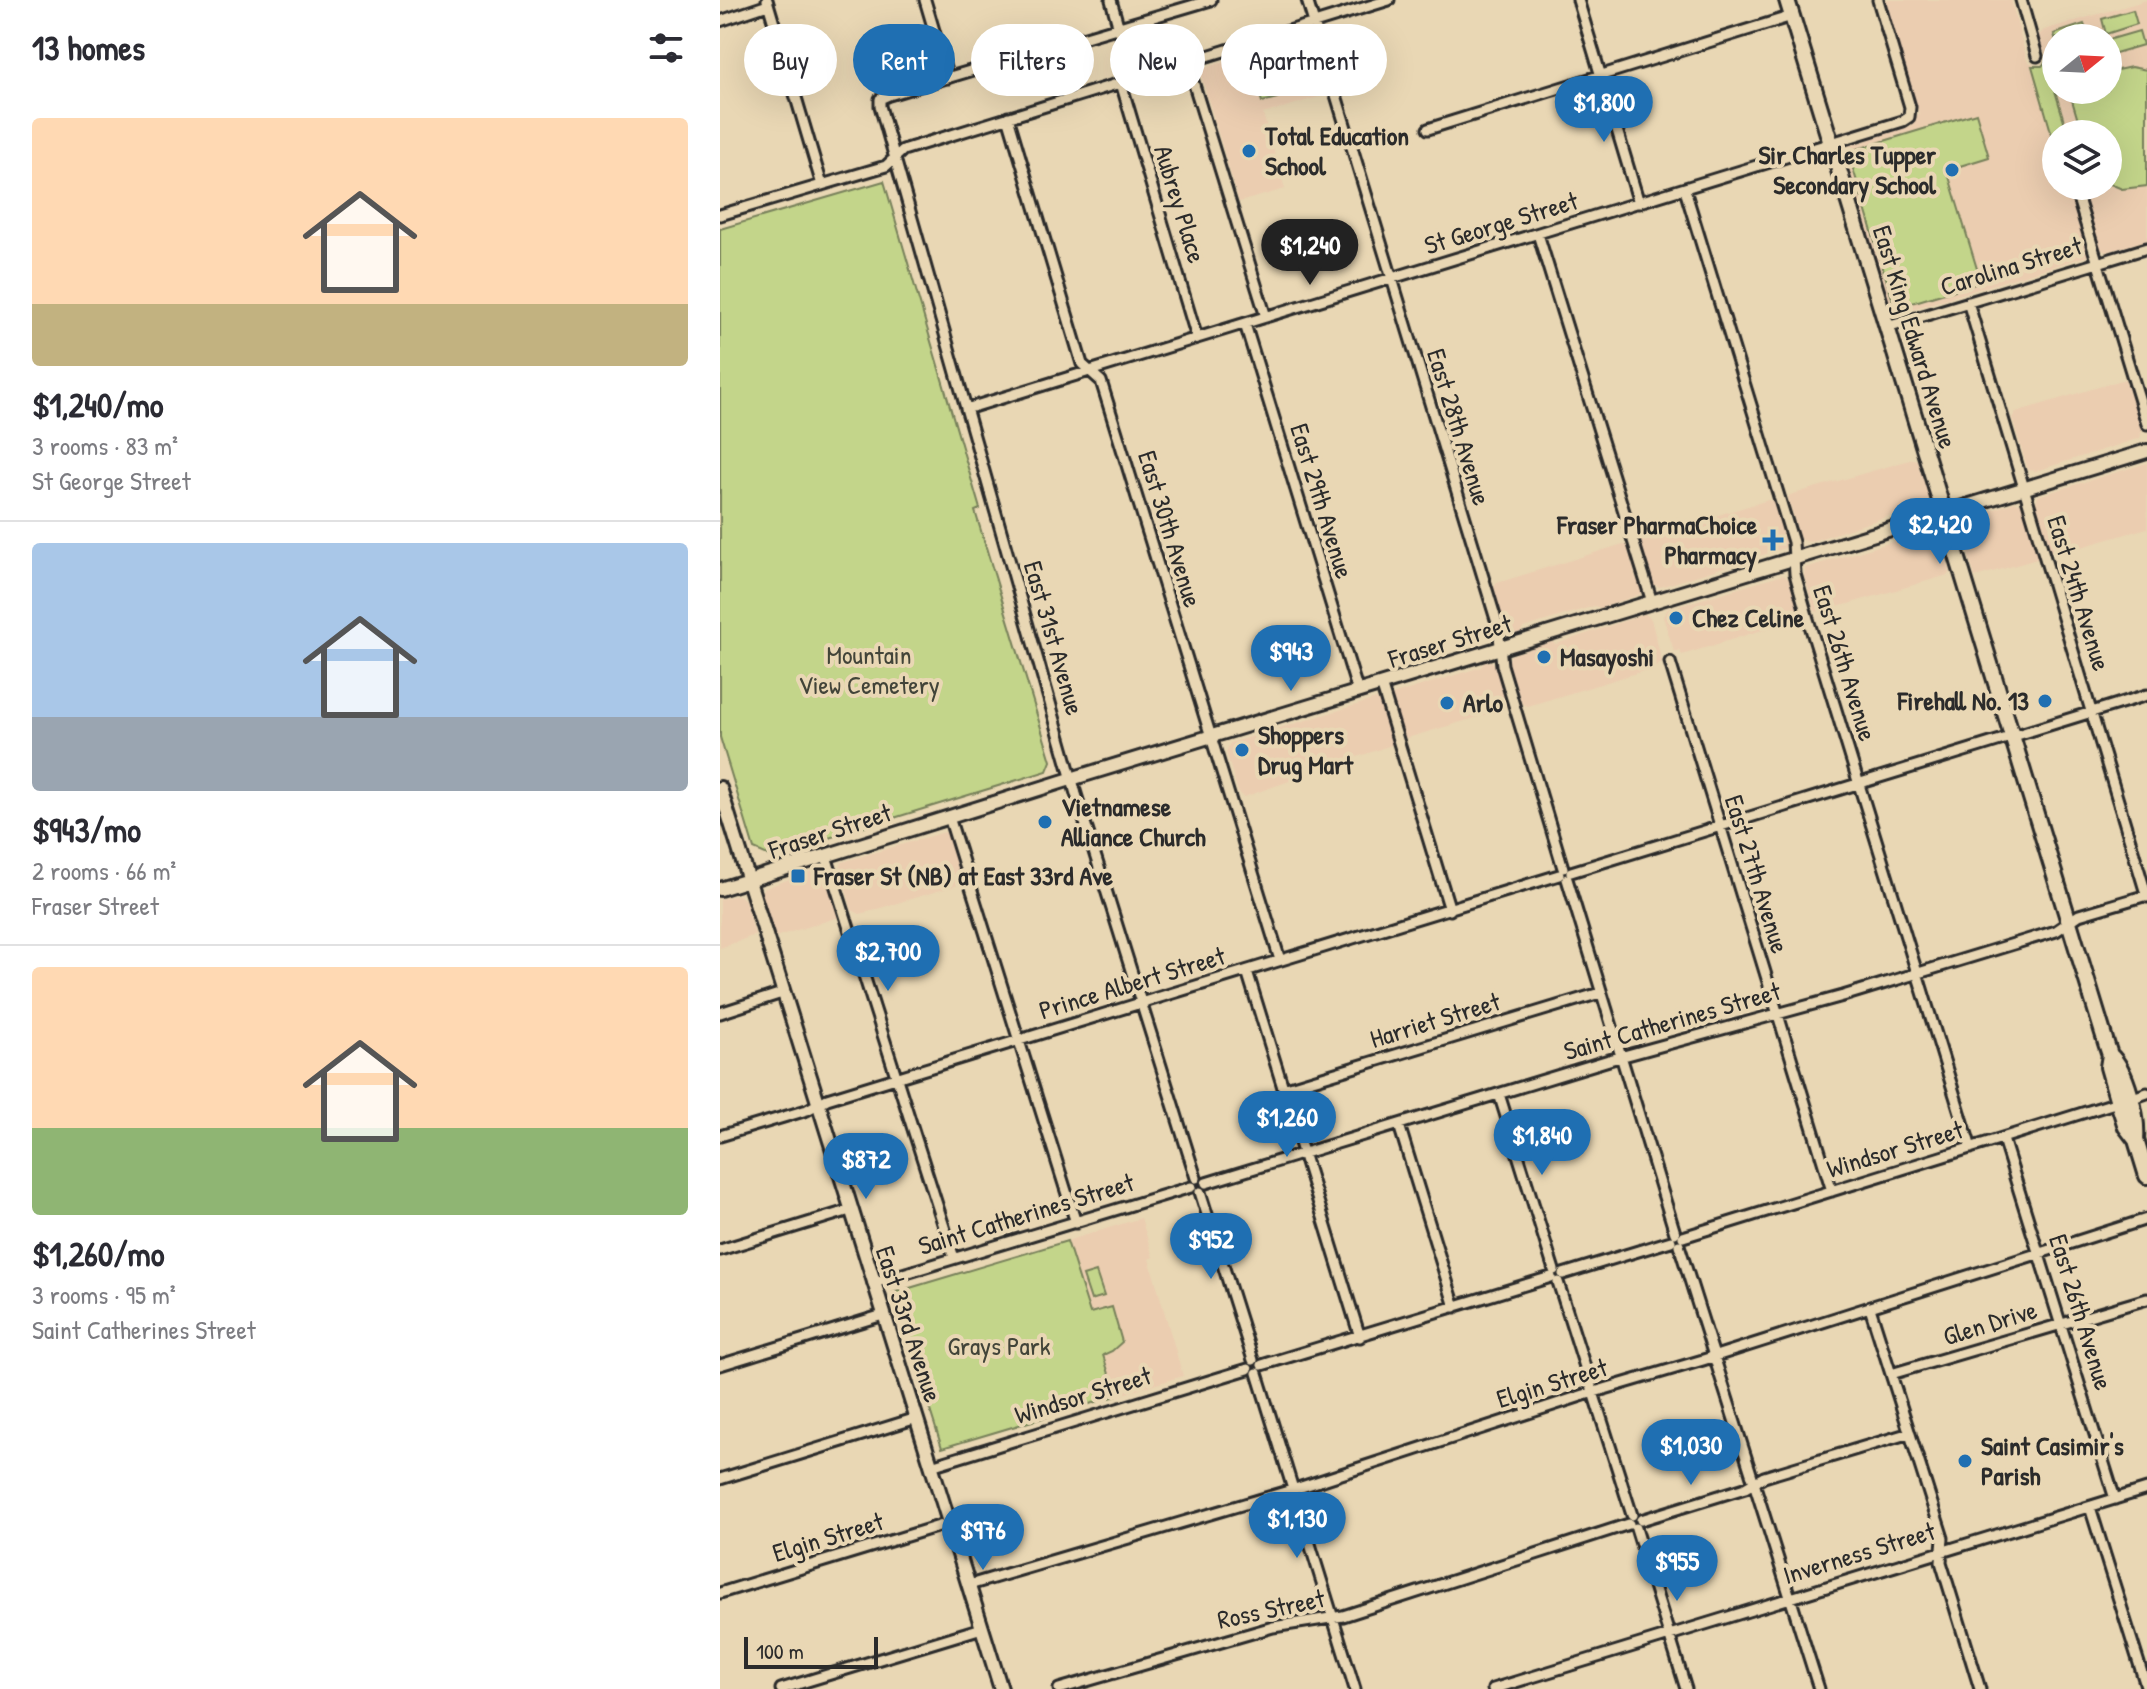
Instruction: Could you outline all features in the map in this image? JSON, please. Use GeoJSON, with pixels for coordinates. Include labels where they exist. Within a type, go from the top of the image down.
{"type":"FeatureCollection","features":[{"type":"Feature","properties":{"kind":"main road","name":"East King Edward Avenue"},"geometry":{"type":"LineString","coordinates":[[1787,0],[2070,922],[2110,1055],[2108,1067],[2137,1124],[2136,1140],[2147,1176]]}},
{"type":"Feature","properties":{"kind":"street"},"geometry":{"type":"LineString","coordinates":[[925,0],[932,24]]}},
{"type":"Feature","properties":{"kind":"street"},"geometry":{"type":"LineString","coordinates":[[1111,0],[1117,24]]}},
{"type":"Feature","properties":{"kind":"street"},"geometry":{"type":"LineString","coordinates":[[1128,24],[1211,0]]}},
{"type":"Feature","properties":{"kind":"street","name":"East 28th Avenue"},"geometry":{"type":"LineString","coordinates":[[1307,0],[1498,626],[1501,663],[1514,711],[1819,1689]]}},
{"type":"Feature","properties":{"kind":"street"},"geometry":{"type":"LineString","coordinates":[[1205,56],[1389,0]]}},
{"type":"Feature","properties":{"kind":"street"},"geometry":{"type":"LineString","coordinates":[[1578,0],[1639,203]]}},
{"type":"Feature","properties":{"kind":"street","name":"St George Street"},"geometry":{"type":"LineString","coordinates":[[966,409],[1903,121],[1909,117],[1910,107],[1878,0]]}},
{"type":"Feature","properties":{"kind":"street"},"geometry":{"type":"LineString","coordinates":[[2021,0],[2037,56]]}},
{"type":"Feature","properties":{"kind":"street"},"geometry":{"type":"LineString","coordinates":[[720,21],[768,3],[822,185]]}},
{"type":"Feature","properties":{"kind":"street"},"geometry":{"type":"LineString","coordinates":[[1428,129],[1792,16]]}},
{"type":"Feature","properties":{"kind":"street"},"geometry":{"type":"LineString","coordinates":[[955,76],[1110,29]]}},
{"type":"Feature","properties":{"kind":"street"},"geometry":{"type":"LineString","coordinates":[[720,215],[886,166],[903,150],[1110,86]]}},
{"type":"Feature","properties":{"kind":"street","name":"East 31st Avenue"},"geometry":{"type":"LineString","coordinates":[[887,96],[880,99],[880,106],[897,172],[1071,779],[1355,1689]]}},
{"type":"Feature","properties":{"kind":"street","name":"Aubrey Place"},"geometry":{"type":"LineString","coordinates":[[1125,96],[1197,338]]}},
{"type":"Feature","properties":{"kind":"street"},"geometry":{"type":"LineString","coordinates":[[1198,96],[1266,317]]}},
{"type":"Feature","properties":{"kind":"street","name":"East 30th Avenue"},"geometry":{"type":"LineString","coordinates":[[1008,117],[1082,364],[1101,381],[1280,960]]}},
{"type":"Feature","properties":{"kind":"street","name":"East 26th Avenue"},"geometry":{"type":"LineString","coordinates":[[1685,190],[1792,538],[1796,578],[1971,1148]]}},
{"type":"Feature","properties":{"kind":"street"},"geometry":{"type":"LineString","coordinates":[[2079,200],[2147,424]]}},
{"type":"Feature","properties":{"kind":"street"},"geometry":{"type":"LineString","coordinates":[[1538,234],[1652,602]]}},
{"type":"Feature","properties":{"kind":"street","name":"Carolina Street"},"geometry":{"type":"LineString","coordinates":[[1887,327],[2147,248]]}},
{"type":"Feature","properties":{"kind":"street","name":"East 24th Avenue"},"geometry":{"type":"LineString","coordinates":[[1968,302],[2147,895]]}},
{"type":"Feature","properties":{"kind":"street","name":"East 29th Avenue"},"geometry":{"type":"LineString","coordinates":[[1245,324],[1358,692]]}},
{"type":"Feature","properties":{"kind":"street","name":"Fraser Street"},"geometry":{"type":"LineString","coordinates":[[720,889],[2147,451]]}},
{"type":"Feature","properties":{"kind":"street","name":"East 27th Avenue"},"geometry":{"type":"LineString","coordinates":[[1670,662],[1832,1191]]}},
{"type":"Feature","properties":{"kind":"street"},"geometry":{"type":"LineString","coordinates":[[1381,684],[1450,910]]}},
{"type":"Feature","properties":{"kind":"street","name":"Prince Albert Street"},"geometry":{"type":"LineString","coordinates":[[720,1136],[898,1078],[2147,695]]}},
{"type":"Feature","properties":{"kind":"street","name":"East 33rd Avenue"},"geometry":{"type":"LineString","coordinates":[[720,788],[1001,1689]]}},
{"type":"Feature","properties":{"kind":"street"},"geometry":{"type":"LineString","coordinates":[[949,817],[1076,1223]]}},
{"type":"Feature","properties":{"kind":"street"},"geometry":{"type":"LineString","coordinates":[[826,856],[954,1258]]}},
{"type":"Feature","properties":{"kind":"street","name":"Saint Catherines Street"},"geometry":{"type":"LineString","coordinates":[[873,1283],[1620,1057],[1843,996],[2056,931],[2079,915],[2147,895]]}},
{"type":"Feature","properties":{"kind":"street"},"geometry":{"type":"LineString","coordinates":[[1247,971],[1360,1337]]}},
{"type":"Feature","properties":{"kind":"street"},"geometry":{"type":"LineString","coordinates":[[720,1013],[782,993]]}},
{"type":"Feature","properties":{"kind":"street","name":"Harriet Street"},"geometry":{"type":"LineString","coordinates":[[1283,1089],[1600,993]]}},
{"type":"Feature","properties":{"kind":"street","name":"Windsor Street"},"geometry":{"type":"LineString","coordinates":[[931,1466],[1360,1337],[2147,1093]]}},
{"type":"Feature","properties":{"kind":"street"},"geometry":{"type":"LineString","coordinates":[[1499,1094],[1686,1689]]}},
{"type":"Feature","properties":{"kind":"street"},"geometry":{"type":"LineString","coordinates":[[1399,1125],[1455,1307]]}},
{"type":"Feature","properties":{"kind":"street","name":"East 26th Avenue"},"geometry":{"type":"LineString","coordinates":[[2003,1139],[2115,1499]]}},
{"type":"Feature","properties":{"kind":"street"},"geometry":{"type":"LineString","coordinates":[[720,1250],[850,1210]]}},
{"type":"Feature","properties":{"kind":"street","name":"Elgin Street"},"geometry":{"type":"LineString","coordinates":[[969,1585],[1292,1490],[2147,1219]]}},
{"type":"Feature","properties":{"kind":"street","name":"Glen Drive"},"geometry":{"type":"LineString","coordinates":[[1891,1374],[2147,1299]]}},
{"type":"Feature","properties":{"kind":"street"},"geometry":{"type":"LineString","coordinates":[[1870,1308],[1943,1538],[1941,1562],[1980,1689]]}},
{"type":"Feature","properties":{"kind":"street"},"geometry":{"type":"LineString","coordinates":[[720,1365],[883,1315]]}},
{"type":"Feature","properties":{"kind":"street"},"geometry":{"type":"LineString","coordinates":[[720,1479],[917,1418]]}},
{"type":"Feature","properties":{"kind":"street","name":"Ross Street"},"geometry":{"type":"LineString","coordinates":[[1059,1689],[1273,1627],[1333,1619],[1754,1483],[1764,1477],[1910,1433]]}},
{"type":"Feature","properties":{"kind":"street","name":"Inverness Street"},"geometry":{"type":"LineString","coordinates":[[1493,1689],[2147,1489]]}},
{"type":"Feature","properties":{"kind":"street"},"geometry":{"type":"LineString","coordinates":[[2090,1507],[2147,1689]]}},
{"type":"Feature","properties":{"kind":"street","name":"Elgin Street"},"geometry":{"type":"LineString","coordinates":[[720,1593],[949,1523]]}},
{"type":"Feature","properties":{"kind":"street"},"geometry":{"type":"LineString","coordinates":[[781,1689],[982,1628]]}},
{"type":"Feature","properties":{"kind":"shaded area","name":"Sir Charles Tupper Secondary School"},"geometry":{"type":"Polygon","coordinates":[[[1885,0],[2011,0],[2027,61],[2038,67],[2042,65],[2042,104],[2122,104],[2122,24],[2065,24],[2147,0],[2147,240],[2106,252],[2100,249],[2086,200],[2122,200],[2122,120],[2042,120],[2042,200],[2072,200],[2077,206],[2084,244],[2089,246],[2088,256],[1899,313],[1891,310],[1843,154],[1849,146],[1911,126],[1919,113],[1885,0]]]}},
{"type":"Feature","properties":{"kind":"shaded area"},"geometry":{"type":"Polygon","coordinates":[[[1221,62],[1221,96],[1322,96],[1263,114],[1285,189],[1239,202],[1205,89],[1205,67],[1221,62]]]}},
{"type":"Feature","properties":{"kind":"shaded area"},"geometry":{"type":"Polygon","coordinates":[[[2125,379],[2142,430],[2140,438],[2036,471],[2028,470],[2012,418],[2016,412],[2125,379]]]}},
{"type":"Feature","properties":{"kind":"shaded area"},"geometry":{"type":"Polygon","coordinates":[[[1917,460],[1929,498],[1926,504],[1809,542],[1800,539],[1788,498],[1790,495],[1917,460]]]}},
{"type":"Feature","properties":{"kind":"shaded area"},"geometry":{"type":"Polygon","coordinates":[[[2147,463],[2147,528],[2057,554],[2050,551],[2036,503],[2038,496],[2147,463]]]}},
{"type":"Feature","properties":{"kind":"shaded area"},"geometry":{"type":"Polygon","coordinates":[[[1773,501],[1785,548],[1660,587],[1653,584],[1640,542],[1642,538],[1773,501]]]}},
{"type":"Feature","properties":{"kind":"shaded area"},"geometry":{"type":"Polygon","coordinates":[[[2015,502],[2023,504],[2039,553],[2037,559],[1975,577],[1961,530],[1962,524],[1966,519],[2015,502]]]}},
{"type":"Feature","properties":{"kind":"shaded area"},"geometry":{"type":"Polygon","coordinates":[[[1932,530],[1939,535],[1950,570],[1948,575],[1815,611],[1804,576],[1805,568],[1932,530]]]}},
{"type":"Feature","properties":{"kind":"shaded area"},"geometry":{"type":"Polygon","coordinates":[[[1623,544],[1627,546],[1636,578],[1640,581],[1641,594],[1523,628],[1513,635],[1505,631],[1494,587],[1497,583],[1623,544]]]}},
{"type":"Feature","properties":{"kind":"shaded area"},"geometry":{"type":"Polygon","coordinates":[[[1783,575],[1789,579],[1799,611],[1795,620],[1682,655],[1680,651],[1674,651],[1663,617],[1668,609],[1783,575]]]}},
{"type":"Feature","properties":{"kind":"shaded area"},"geometry":{"type":"Polygon","coordinates":[[[1645,614],[1651,619],[1662,662],[1656,667],[1528,706],[1522,704],[1508,662],[1511,655],[1551,642],[1556,644],[1645,614]]]}},
{"type":"Feature","properties":{"kind":"shaded area","name":"Arlo"},"geometry":{"type":"Polygon","coordinates":[[[1491,661],[1496,666],[1507,706],[1407,738],[1403,736],[1392,695],[1481,667],[1491,661]]]}},
{"type":"Feature","properties":{"kind":"shaded area"},"geometry":{"type":"Polygon","coordinates":[[[1376,699],[1383,705],[1394,744],[1244,797],[1238,792],[1226,752],[1230,743],[1376,699]]]}},
{"type":"Feature","properties":{"kind":"shaded area"},"geometry":{"type":"Polygon","coordinates":[[[945,832],[950,837],[962,877],[958,885],[860,914],[852,910],[840,869],[842,862],[945,832]]]}},
{"type":"Feature","properties":{"kind":"shaded area"},"geometry":{"type":"Polygon","coordinates":[[[817,869],[825,873],[839,917],[775,937],[762,895],[763,889],[817,869]]]}},
{"type":"Feature","properties":{"kind":"shaded area"},"geometry":{"type":"Polygon","coordinates":[[[739,895],[745,900],[755,935],[720,948],[720,899],[739,895]]]}},
{"type":"Feature","properties":{"kind":"shaded area"},"geometry":{"type":"Polygon","coordinates":[[[1141,1218],[1153,1257],[1149,1259],[1183,1376],[1116,1396],[1067,1241],[1141,1218]]]}},
{"type":"Feature","properties":{"kind":"green space"},"geometry":{"type":"Polygon","coordinates":[[[2133,10],[2137,24],[2122,29],[2122,24],[2103,24],[2102,19],[2133,10]]]}},
{"type":"Feature","properties":{"kind":"green space"},"geometry":{"type":"Polygon","coordinates":[[[2139,31],[2143,45],[2122,51],[2122,36],[2139,31]]]}},
{"type":"Feature","properties":{"kind":"green space"},"geometry":{"type":"Polygon","coordinates":[[[2032,66],[2042,66],[2042,101],[2032,66]]]}},
{"type":"Feature","properties":{"kind":"green space"},"geometry":{"type":"Polygon","coordinates":[[[2122,69],[2147,70],[2147,186],[2122,189],[2122,120],[2078,120],[2073,104],[2122,104],[2122,69]]]}},
{"type":"Feature","properties":{"kind":"green space"},"geometry":{"type":"Polygon","coordinates":[[[1260,96],[1276,96],[1277,98],[1262,102],[1260,96]]]}},
{"type":"Feature","properties":{"kind":"green space"},"geometry":{"type":"Polygon","coordinates":[[[2043,104],[2059,104],[2064,120],[2048,120],[2043,104]]]}},
{"type":"Feature","properties":{"kind":"green space"},"geometry":{"type":"Polygon","coordinates":[[[1976,113],[1989,157],[1947,170],[1981,282],[1895,308],[1848,152],[1976,113]]]}},
{"type":"Feature","properties":{"kind":"green space","name":"Mountain View Cemetery"},"geometry":{"type":"Polygon","coordinates":[[[884,181],[980,509],[975,511],[1051,761],[1047,771],[770,856],[754,849],[720,737],[720,229],[884,181]]]}},
{"type":"Feature","properties":{"kind":"green space","name":"Grays Park"},"geometry":{"type":"Polygon","coordinates":[[[1067,1241],[1090,1313],[1112,1307],[1122,1342],[1103,1355],[1116,1396],[942,1448],[893,1293],[1067,1241]]]}},
{"type":"Feature","properties":{"kind":"green space"},"geometry":{"type":"Polygon","coordinates":[[[1096,1272],[1104,1296],[1091,1300],[1083,1276],[1096,1272]]]}},
{"type":"Feature","properties":{"kind":"place","name":"Total Education School"},"geometry":{"type":"Point","coordinates":[1249,151]}},
{"type":"Feature","properties":{"kind":"place","name":"Sir Charles Tupper Secondary School"},"geometry":{"type":"Point","coordinates":[1952,170]}},
{"type":"Feature","properties":{"kind":"place","name":"Fraser PharmaChoice Pharmacy"},"geometry":{"type":"Point","coordinates":[1773,540]}},
{"type":"Feature","properties":{"kind":"place","name":"Chez Celine"},"geometry":{"type":"Point","coordinates":[1676,618]}},
{"type":"Feature","properties":{"kind":"place","name":"Masayoshi"},"geometry":{"type":"Point","coordinates":[1544,657]}},
{"type":"Feature","properties":{"kind":"place","name":"Firehall No. 13"},"geometry":{"type":"Point","coordinates":[2045,701]}},
{"type":"Feature","properties":{"kind":"place","name":"Arlo"},"geometry":{"type":"Point","coordinates":[1447,703]}},
{"type":"Feature","properties":{"kind":"place","name":"Shoppers Drug Mart"},"geometry":{"type":"Point","coordinates":[1242,750]}},
{"type":"Feature","properties":{"kind":"place","name":"Vietnamese Alliance Church"},"geometry":{"type":"Point","coordinates":[1045,822]}},
{"type":"Feature","properties":{"kind":"place","name":"Fraser St (NB) at East 33rd Ave"},"geometry":{"type":"Point","coordinates":[798,876]}},
{"type":"Feature","properties":{"kind":"place","name":"Saint Casimir's Parish"},"geometry":{"type":"Point","coordinates":[1965,1461]}}]}
